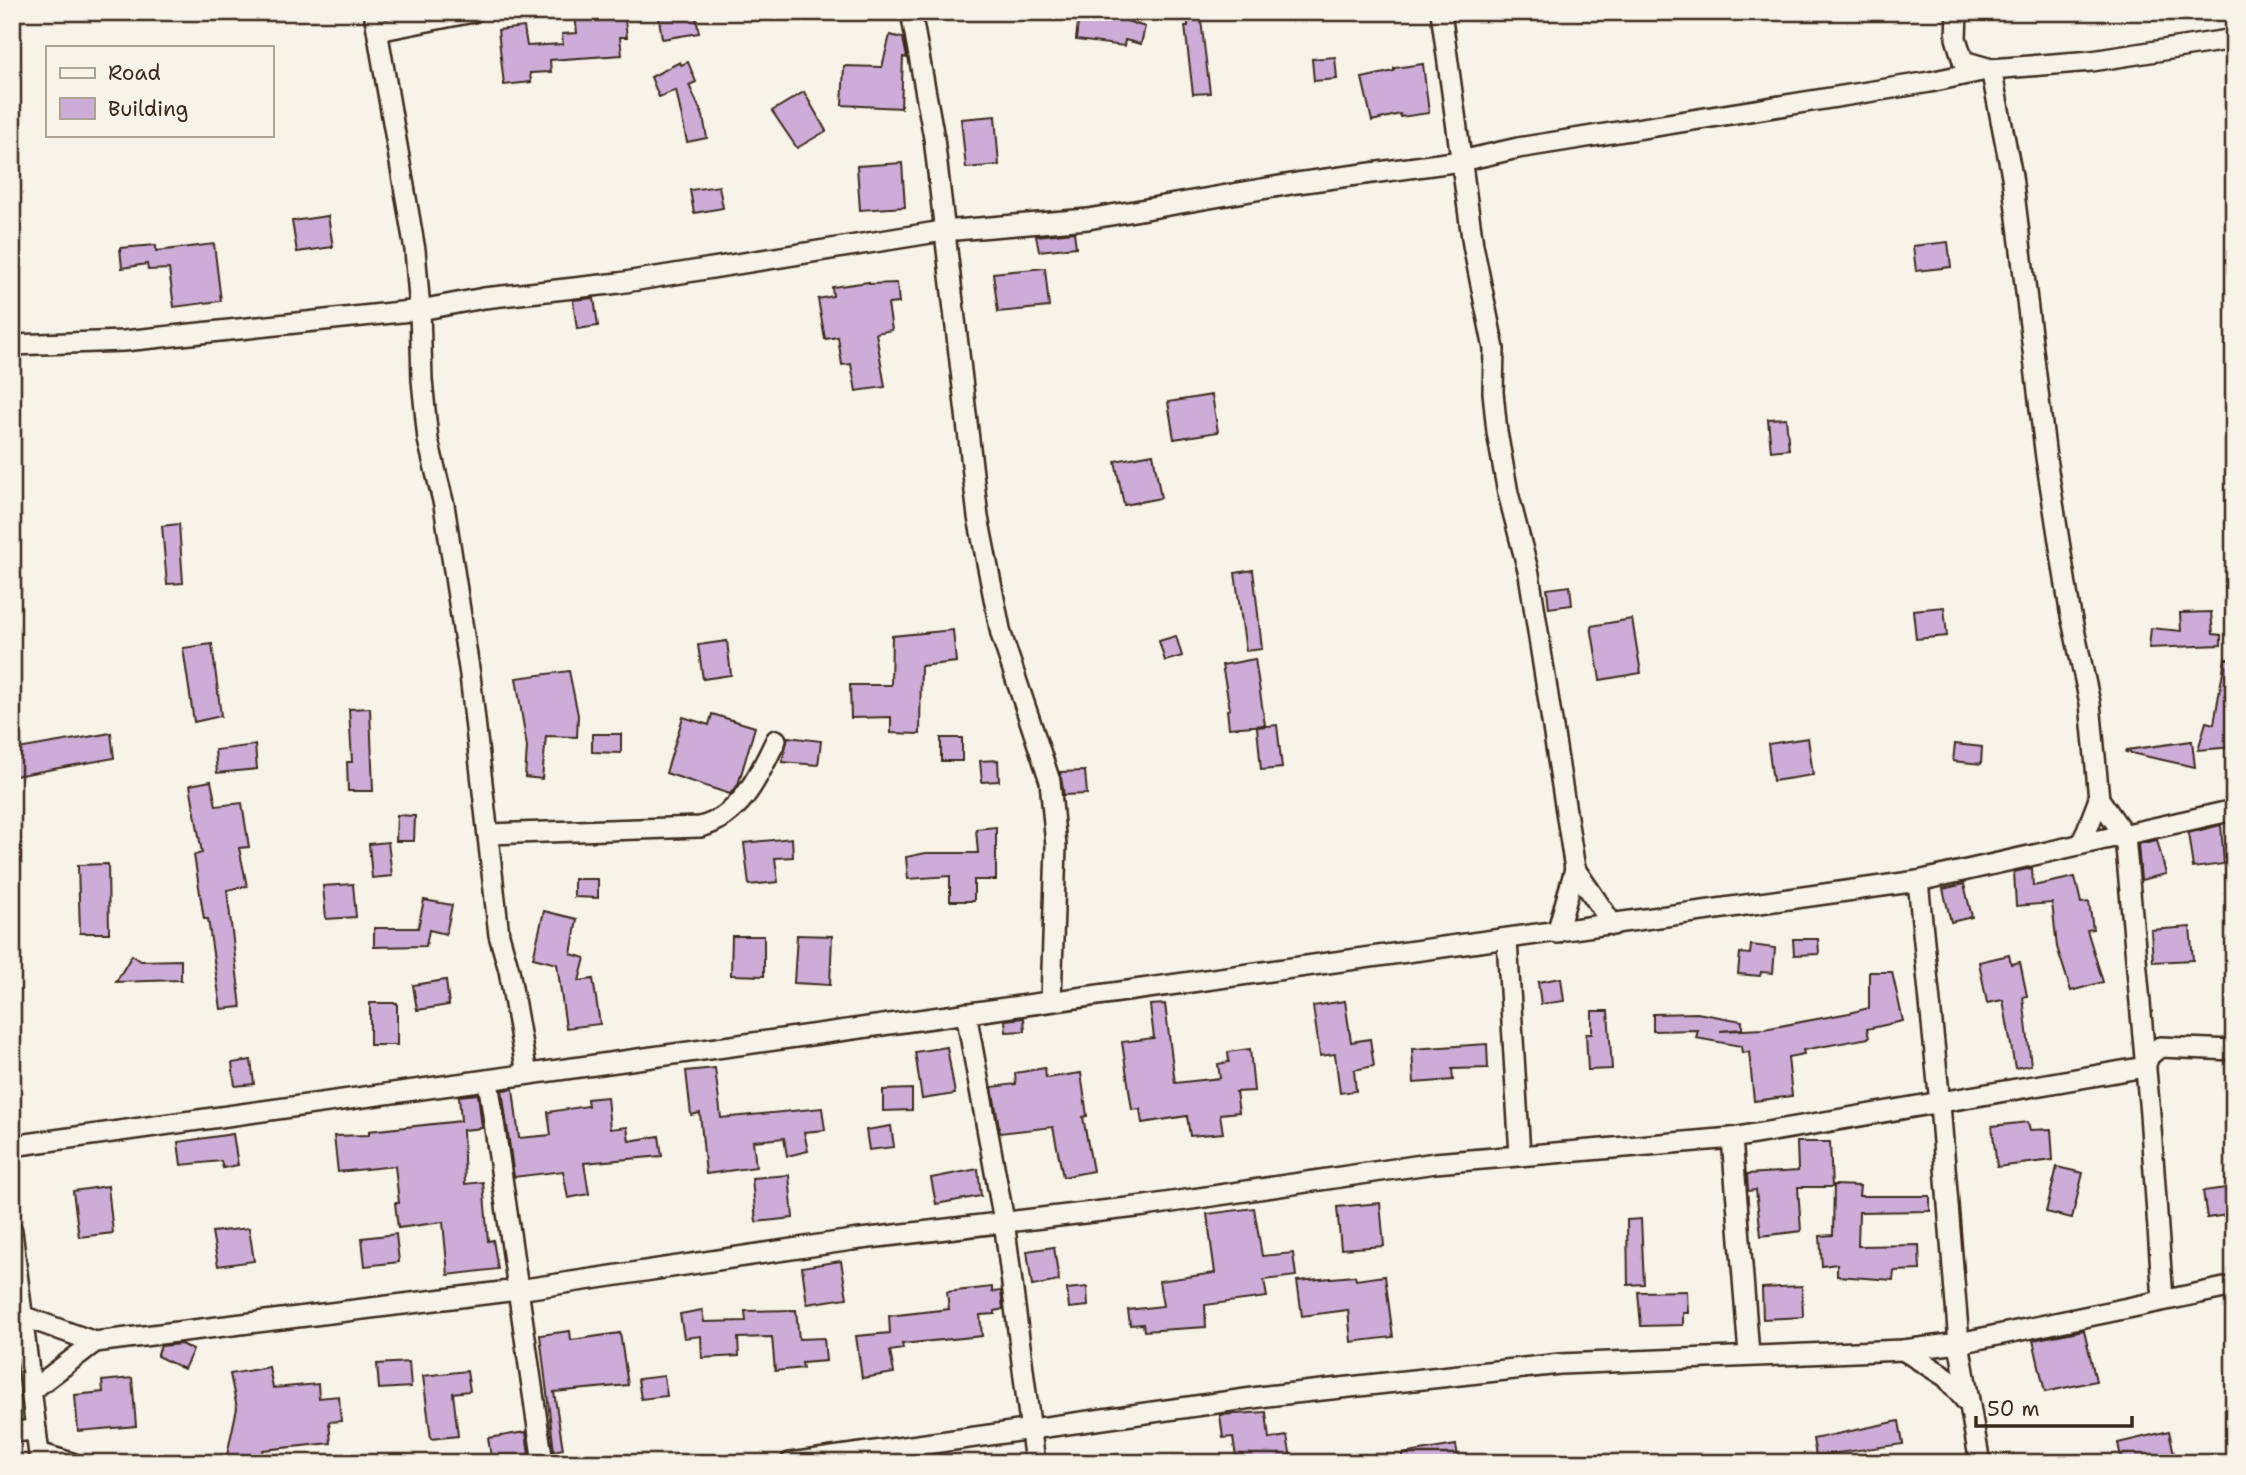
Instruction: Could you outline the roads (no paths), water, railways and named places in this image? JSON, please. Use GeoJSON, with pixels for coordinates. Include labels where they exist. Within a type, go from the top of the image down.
{"type":"FeatureCollection","features":[{"type":"Feature","properties":{"kind":"street"},"geometry":{"type":"LineString","coordinates":[[473,12],[376,21],[415,250],[428,440],[444,505],[470,675],[499,935],[527,1074]]}},
{"type":"Feature","properties":{"kind":"street"},"geometry":{"type":"LineString","coordinates":[[911,12],[934,138],[978,517],[988,576],[1001,634],[1050,781],[1056,846],[1051,1001]]}},
{"type":"Feature","properties":{"kind":"street"},"geometry":{"type":"LineString","coordinates":[[1441,12],[1472,245],[1494,349],[1493,392],[1497,432],[1508,493],[1532,587],[1575,869],[1558,933]]}},
{"type":"Feature","properties":{"kind":"street"},"geometry":{"type":"LineString","coordinates":[[1957,12],[1955,38],[1963,61],[1991,69]]}},
{"type":"Feature","properties":{"kind":"street"},"geometry":{"type":"LineString","coordinates":[[12,345],[124,341],[420,310],[484,298],[619,283],[943,232],[1088,219],[1297,183],[1461,160],[1518,148],[1930,82],[1991,69],[2092,61],[2234,39]]}},
{"type":"Feature","properties":{"kind":"street"},"geometry":{"type":"LineString","coordinates":[[1991,69],[2012,176],[2046,458],[2070,611],[2090,703],[2099,799],[2082,843]]}},
{"type":"Feature","properties":{"kind":"street"},"geometry":{"type":"LineString","coordinates":[[488,834],[700,827],[715,824],[727,816],[746,794],[776,740]]}},
{"type":"Feature","properties":{"kind":"street"},"geometry":{"type":"LineString","coordinates":[[2099,799],[2125,836],[2164,1300]]}},
{"type":"Feature","properties":{"kind":"street"},"geometry":{"type":"LineString","coordinates":[[12,1146],[1918,881],[2234,810]]}},
{"type":"Feature","properties":{"kind":"street"},"geometry":{"type":"LineString","coordinates":[[1575,869],[1612,925]]}},
{"type":"Feature","properties":{"kind":"street"},"geometry":{"type":"LineString","coordinates":[[1918,881],[1940,1104],[1958,1343],[1966,1401],[1980,1463]]}},
{"type":"Feature","properties":{"kind":"street"},"geometry":{"type":"LineString","coordinates":[[1507,940],[1520,1155]]}},
{"type":"Feature","properties":{"kind":"street"},"geometry":{"type":"LineString","coordinates":[[966,1013],[1004,1221],[1035,1463]]}},
{"type":"Feature","properties":{"kind":"street"},"geometry":{"type":"LineString","coordinates":[[2145,1067],[2149,1056],[2160,1046],[2234,1050]]}},
{"type":"Feature","properties":{"kind":"street"},"geometry":{"type":"LineString","coordinates":[[22,1316],[95,1342],[519,1290],[658,1267],[1004,1221],[1145,1206],[1435,1163],[1732,1138],[2145,1067]]}},
{"type":"Feature","properties":{"kind":"street"},"geometry":{"type":"LineString","coordinates":[[488,1080],[543,1463]]}},
{"type":"Feature","properties":{"kind":"street"},"geometry":{"type":"LineString","coordinates":[[1732,1138],[1749,1354]]}},
{"type":"Feature","properties":{"kind":"street"},"geometry":{"type":"LineString","coordinates":[[12,1231],[40,1458],[72,1463]]}},
{"type":"Feature","properties":{"kind":"street"},"geometry":{"type":"LineString","coordinates":[[790,1463],[821,1461],[1354,1385],[1560,1364],[1749,1354],[1903,1350],[1958,1343],[2234,1286]]}},
{"type":"Feature","properties":{"kind":"street"},"geometry":{"type":"LineString","coordinates":[[31,1391],[95,1342]]}},
{"type":"Feature","properties":{"kind":"street"},"geometry":{"type":"LineString","coordinates":[[1903,1350],[1946,1377],[1966,1401]]}},
{"type":"Feature","properties":{"kind":"street"},"geometry":{"type":"LineString","coordinates":[[12,1432],[36,1430]]}}]}
